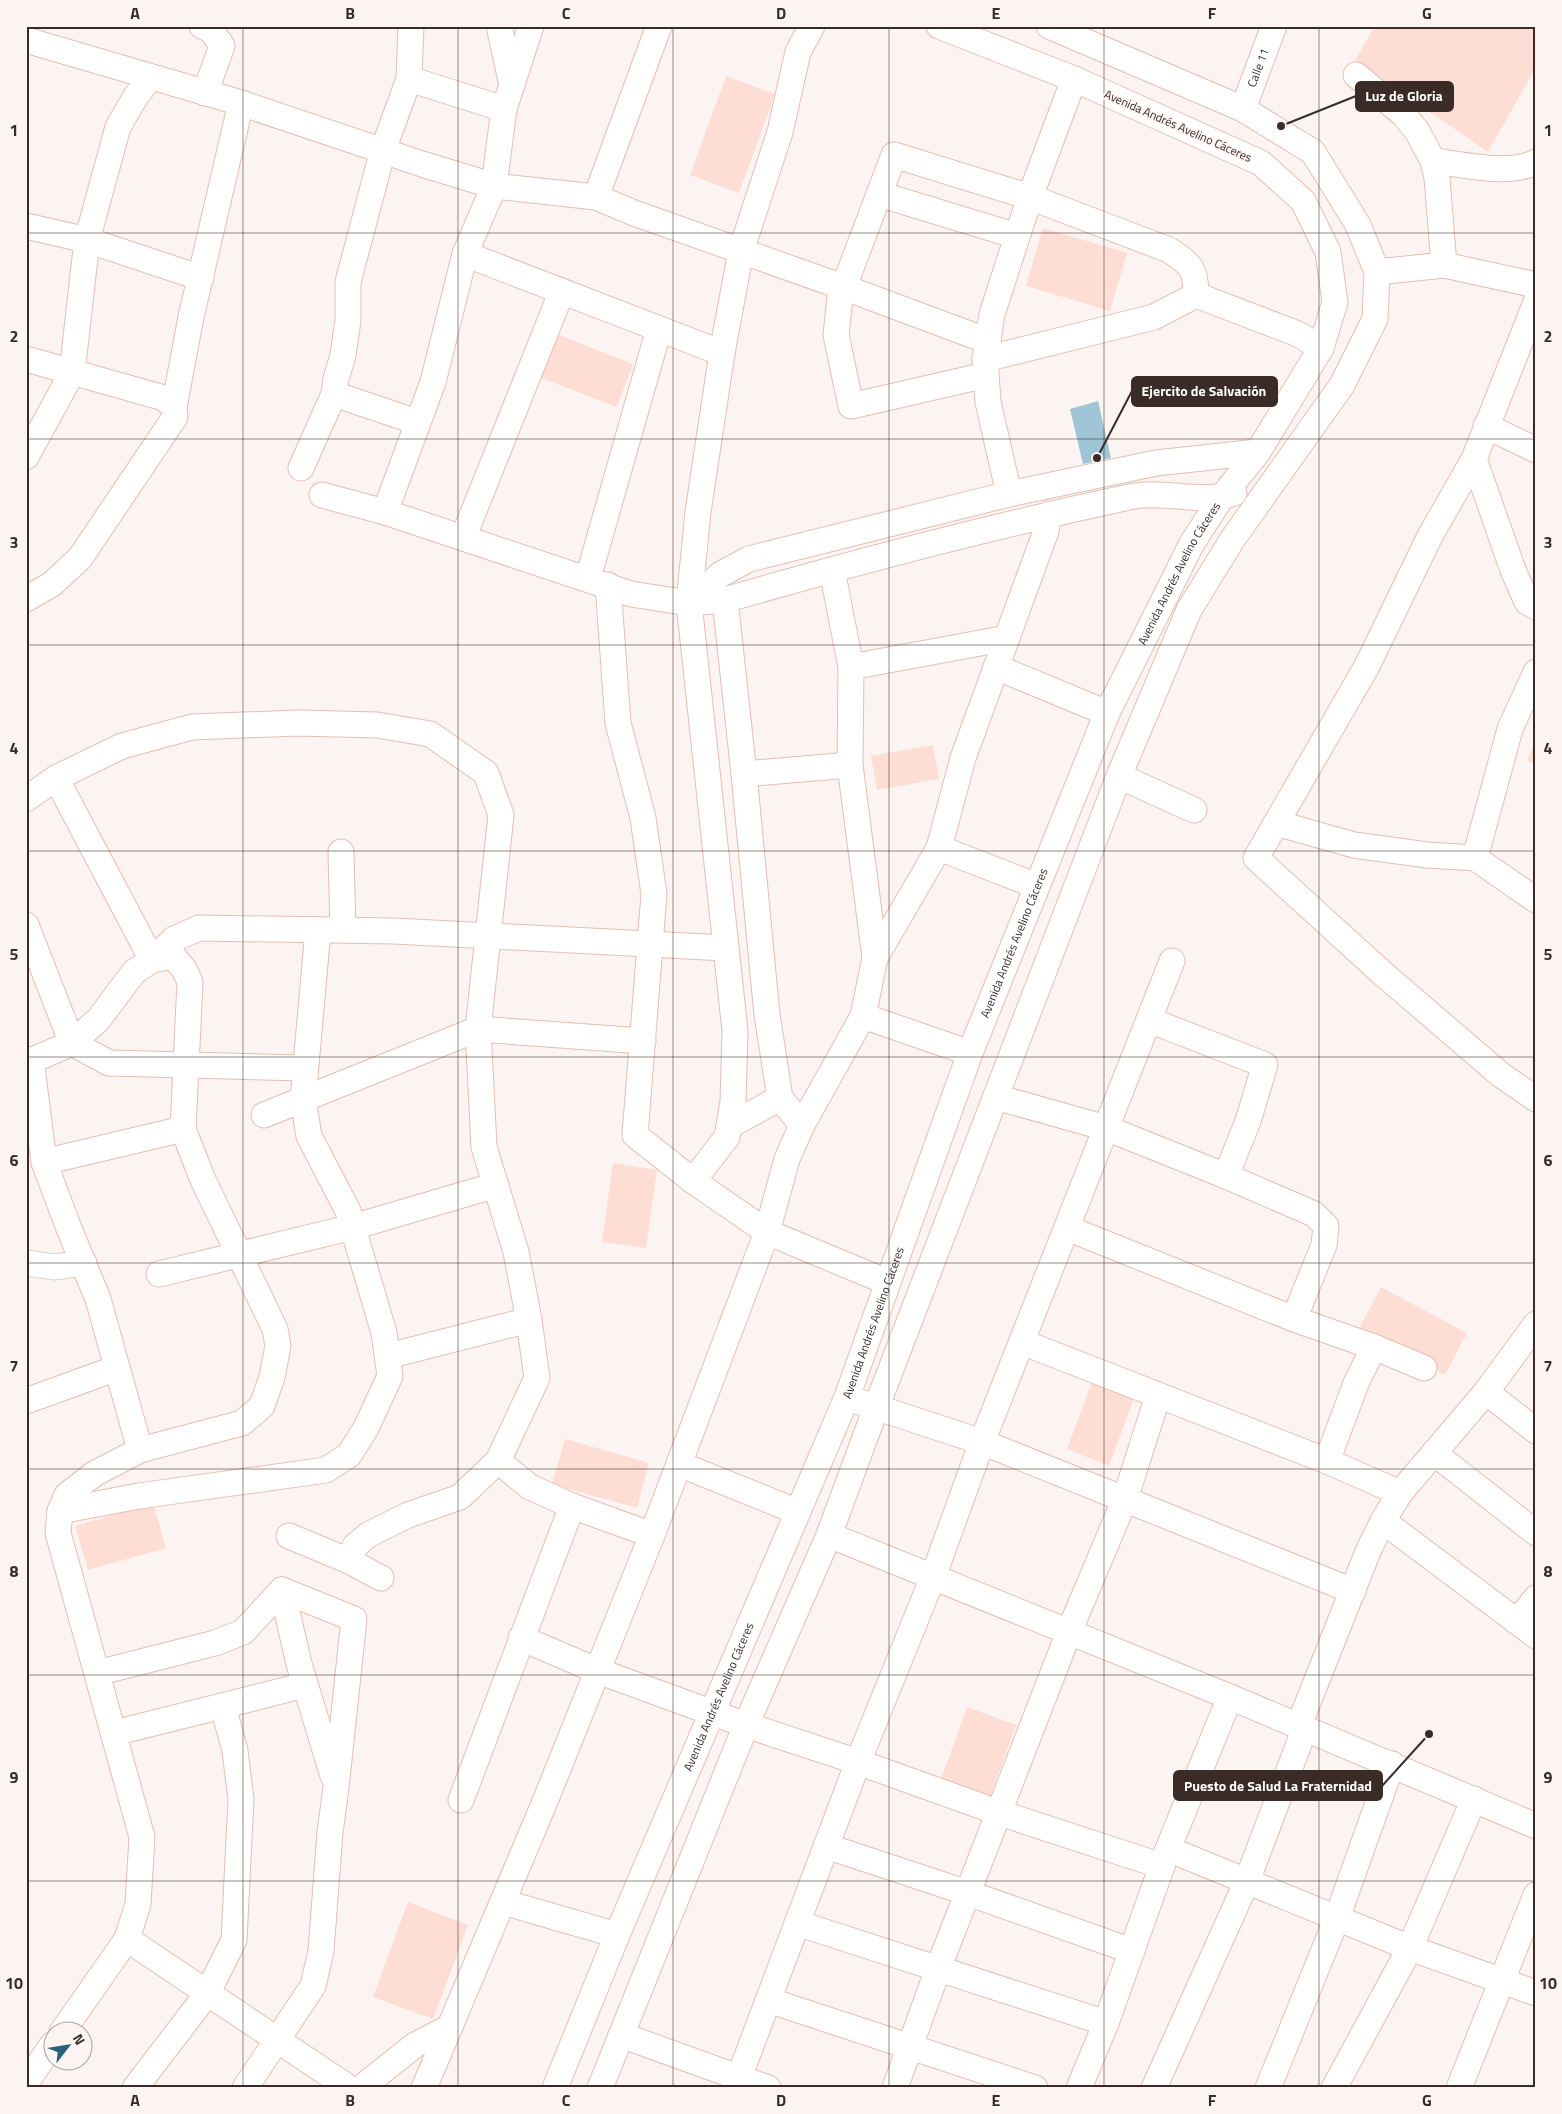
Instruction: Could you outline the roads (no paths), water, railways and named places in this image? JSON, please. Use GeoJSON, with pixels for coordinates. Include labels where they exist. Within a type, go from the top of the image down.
{"type":"FeatureCollection","features":[{"type":"Feature","properties":{"kind":"street"},"geometry":{"type":"LineString","coordinates":[[202,26],[211,30],[222,46],[205,93]]}},
{"type":"Feature","properties":{"kind":"street"},"geometry":{"type":"LineString","coordinates":[[301,468],[334,394],[336,379],[343,356],[348,320],[348,282],[383,150],[409,79],[411,26]]}},
{"type":"Feature","properties":{"kind":"street"},"geometry":{"type":"LineString","coordinates":[[498,26],[512,85]]}},
{"type":"Feature","properties":{"kind":"street"},"geometry":{"type":"LineString","coordinates":[[386,512],[433,382],[465,254],[494,186],[504,109],[531,26]]}},
{"type":"Feature","properties":{"kind":"street"},"geometry":{"type":"LineString","coordinates":[[596,197],[659,26]]}},
{"type":"Feature","properties":{"kind":"street"},"geometry":{"type":"LineString","coordinates":[[693,1181],[727,1137],[733,1102],[735,1031],[689,603],[698,512],[722,353],[741,251],[780,132],[798,52],[812,26]]}},
{"type":"Feature","properties":{"kind":"street","name":"Avenida Andrés Avelino Cáceres"},"geometry":{"type":"LineString","coordinates":[[555,2088],[617,1935],[847,1397],[970,1053],[1107,713],[1190,545],[1221,498],[1258,452],[1322,348],[1335,302],[1328,252],[1303,201],[1261,163],[1074,79],[939,26]]}},
{"type":"Feature","properties":{"kind":"street","name":"Avenida Andrés Avelino Cáceres"},"geometry":{"type":"LineString","coordinates":[[600,2088],[746,1725],[829,1535],[1119,776],[1189,610],[1232,540],[1342,385],[1375,320],[1377,272],[1358,225],[1313,152],[1243,109],[1049,26]]}},
{"type":"Feature","properties":{"kind":"street","name":"Calle 11"},"geometry":{"type":"LineString","coordinates":[[1243,109],[1274,26]]}},
{"type":"Feature","properties":{"kind":"street"},"geometry":{"type":"LineString","coordinates":[[26,40],[241,103],[422,164],[494,186],[596,197],[634,213],[844,287],[986,358]]}},
{"type":"Feature","properties":{"kind":"street"},"geometry":{"type":"LineString","coordinates":[[1356,75],[1403,114],[1417,131],[1433,161],[1437,178],[1444,265]]}},
{"type":"Feature","properties":{"kind":"street"},"geometry":{"type":"LineString","coordinates":[[26,458],[72,373],[87,240],[118,127],[136,96],[152,77]]}},
{"type":"Feature","properties":{"kind":"street"},"geometry":{"type":"LineString","coordinates":[[409,79],[504,109]]}},
{"type":"Feature","properties":{"kind":"street"},"geometry":{"type":"LineString","coordinates":[[1009,494],[988,402],[986,358],[992,314],[1030,197],[1074,79]]}},
{"type":"Feature","properties":{"kind":"street"},"geometry":{"type":"LineString","coordinates":[[26,599],[52,584],[80,558],[175,417],[174,407],[191,317],[241,103]]}},
{"type":"Feature","properties":{"kind":"street"},"geometry":{"type":"LineString","coordinates":[[1196,295],[1196,276],[1186,261],[1169,250],[1030,197],[894,155],[840,296],[836,334],[851,406],[986,358],[1154,317],[1196,295],[1298,334],[1322,348]]}},
{"type":"Feature","properties":{"kind":"street"},"geometry":{"type":"LineString","coordinates":[[1433,161],[1508,169],[1536,162]]}},
{"type":"Feature","properties":{"kind":"street"},"geometry":{"type":"LineString","coordinates":[[878,194],[1017,236]]}},
{"type":"Feature","properties":{"kind":"street"},"geometry":{"type":"LineString","coordinates":[[26,226],[87,240],[201,278]]}},
{"type":"Feature","properties":{"kind":"street"},"geometry":{"type":"LineString","coordinates":[[465,254],[722,353]]}},
{"type":"Feature","properties":{"kind":"street"},"geometry":{"type":"LineString","coordinates":[[1377,272],[1444,265],[1536,285]]}},
{"type":"Feature","properties":{"kind":"street"},"geometry":{"type":"LineString","coordinates":[[463,538],[562,291]]}},
{"type":"Feature","properties":{"kind":"street"},"geometry":{"type":"LineString","coordinates":[[1536,302],[1474,458],[1430,536],[1367,666],[1256,858],[1381,972],[1501,1075],[1536,1099]]}},
{"type":"Feature","properties":{"kind":"street"},"geometry":{"type":"LineString","coordinates":[[659,329],[598,582],[618,723],[642,818],[654,894],[635,1135],[693,1181],[767,1232],[887,1282]]}},
{"type":"Feature","properties":{"kind":"street"},"geometry":{"type":"LineString","coordinates":[[26,359],[164,398],[174,407]]}},
{"type":"Feature","properties":{"kind":"street"},"geometry":{"type":"LineString","coordinates":[[334,394],[418,422]]}},
{"type":"Feature","properties":{"kind":"street"},"geometry":{"type":"LineString","coordinates":[[1486,426],[1536,450]]}},
{"type":"Feature","properties":{"kind":"street"},"geometry":{"type":"LineString","coordinates":[[689,603],[721,574],[748,559],[1009,494],[1156,463],[1258,452]]}},
{"type":"Feature","properties":{"kind":"street"},"geometry":{"type":"LineString","coordinates":[[1474,458],[1513,570],[1527,602],[1536,607]]}},
{"type":"Feature","properties":{"kind":"street"},"geometry":{"type":"LineString","coordinates":[[322,495],[386,512],[631,594],[689,603],[725,600],[832,570],[1049,514],[1146,493],[1221,498],[1276,478]]}},
{"type":"Feature","properties":{"kind":"street"},"geometry":{"type":"LineString","coordinates":[[424,2088],[503,1902],[652,1535],[767,1232],[787,1159],[802,1125],[863,1016],[875,958],[939,848],[963,758],[1046,531],[1049,514]]}},
{"type":"Feature","properties":{"kind":"street"},"geometry":{"type":"LineString","coordinates":[[832,570],[851,667],[850,765],[875,958]]}},
{"type":"Feature","properties":{"kind":"street"},"geometry":{"type":"LineString","coordinates":[[725,600],[767,1015],[780,1098],[802,1125]]}},
{"type":"Feature","properties":{"kind":"street"},"geometry":{"type":"LineString","coordinates":[[851,667],[1007,638]]}},
{"type":"Feature","properties":{"kind":"street"},"geometry":{"type":"LineString","coordinates":[[996,667],[1107,713]]}},
{"type":"Feature","properties":{"kind":"street"},"geometry":{"type":"LineString","coordinates":[[1475,858],[1510,729],[1536,672]]}},
{"type":"Feature","properties":{"kind":"street"},"geometry":{"type":"LineString","coordinates":[[26,799],[56,778],[122,746],[192,727],[298,723],[377,725],[430,734],[486,773],[501,816],[478,1029],[484,1147],[516,1252],[529,1320],[537,1378],[498,1461],[460,1497],[408,1515],[368,1535],[355,1546],[349,1562]]}},
{"type":"Feature","properties":{"kind":"street"},"geometry":{"type":"LineString","coordinates":[[744,774],[850,765]]}},
{"type":"Feature","properties":{"kind":"street"},"geometry":{"type":"LineString","coordinates":[[1119,776],[1194,810]]}},
{"type":"Feature","properties":{"kind":"street"},"geometry":{"type":"LineString","coordinates":[[56,778],[152,960]]}},
{"type":"Feature","properties":{"kind":"street"},"geometry":{"type":"LineString","coordinates":[[1276,823],[1354,845],[1427,855],[1475,858],[1536,900]]}},
{"type":"Feature","properties":{"kind":"street"},"geometry":{"type":"LineString","coordinates":[[939,848],[1037,886]]}},
{"type":"Feature","properties":{"kind":"street"},"geometry":{"type":"LineString","coordinates":[[341,852],[343,930]]}},
{"type":"Feature","properties":{"kind":"street"},"geometry":{"type":"LineString","coordinates":[[26,925],[72,1043],[108,1063],[305,1068]]}},
{"type":"Feature","properties":{"kind":"street"},"geometry":{"type":"LineString","coordinates":[[140,1450],[98,1299],[44,1162],[29,1061],[72,1043],[98,1020],[134,972],[152,960],[174,939],[198,928],[343,930],[726,948]]}},
{"type":"Feature","properties":{"kind":"street"},"geometry":{"type":"LineString","coordinates":[[60,1511],[139,1496],[326,1470],[349,1455],[366,1428],[390,1376],[384,1333],[348,1211],[309,1136],[303,1099],[318,930]]}},
{"type":"Feature","properties":{"kind":"street"},"geometry":{"type":"LineString","coordinates":[[69,2022],[127,1939],[138,1904],[142,1837],[76,1604],[58,1533],[60,1511],[67,1496],[94,1474],[140,1450],[242,1423],[262,1406],[272,1377],[278,1346],[275,1329],[203,1180],[183,1129],[190,982],[184,969],[173,956],[152,960]]}},
{"type":"Feature","properties":{"kind":"street"},"geometry":{"type":"LineString","coordinates":[[737,2083],[858,1762],[933,1577],[982,1442],[1172,961]]}},
{"type":"Feature","properties":{"kind":"street"},"geometry":{"type":"LineString","coordinates":[[863,1016],[970,1053]]}},
{"type":"Feature","properties":{"kind":"street"},"geometry":{"type":"LineString","coordinates":[[1149,1020],[1265,1066],[1248,1121],[1226,1176]]}},
{"type":"Feature","properties":{"kind":"street"},"geometry":{"type":"LineString","coordinates":[[264,1115],[478,1029],[642,1041]]}},
{"type":"Feature","properties":{"kind":"street"},"geometry":{"type":"LineString","coordinates":[[996,1097],[1106,1128],[1314,1214],[1326,1226],[1324,1245],[1294,1319]]}},
{"type":"Feature","properties":{"kind":"street"},"geometry":{"type":"LineString","coordinates":[[729,1126],[780,1098]]}},
{"type":"Feature","properties":{"kind":"street"},"geometry":{"type":"LineString","coordinates":[[44,1162],[183,1129]]}},
{"type":"Feature","properties":{"kind":"street"},"geometry":{"type":"LineString","coordinates":[[159,1274],[353,1227],[496,1185]]}},
{"type":"Feature","properties":{"kind":"street"},"geometry":{"type":"LineString","coordinates":[[1066,1228],[1294,1319],[1374,1347],[1424,1368]]}},
{"type":"Feature","properties":{"kind":"street"},"geometry":{"type":"LineString","coordinates":[[26,1263],[55,1267],[84,1263]]}},
{"type":"Feature","properties":{"kind":"street"},"geometry":{"type":"LineString","coordinates":[[388,1356],[529,1320]]}},
{"type":"Feature","properties":{"kind":"street"},"geometry":{"type":"LineString","coordinates":[[1154,2088],[1247,1881],[1353,1591],[1382,1521],[1400,1493],[1486,1392],[1536,1324]]}},
{"type":"Feature","properties":{"kind":"street"},"geometry":{"type":"LineString","coordinates":[[1022,1342],[1327,1461],[1400,1493]]}},
{"type":"Feature","properties":{"kind":"street"},"geometry":{"type":"LineString","coordinates":[[1327,1461],[1357,1381],[1374,1347]]}},
{"type":"Feature","properties":{"kind":"street"},"geometry":{"type":"LineString","coordinates":[[26,1401],[117,1368]]}},
{"type":"Feature","properties":{"kind":"street"},"geometry":{"type":"LineString","coordinates":[[1486,1392],[1536,1431]]}},
{"type":"Feature","properties":{"kind":"street"},"geometry":{"type":"LineString","coordinates":[[895,2088],[938,1969],[1069,1632],[1125,1499],[1158,1396]]}},
{"type":"Feature","properties":{"kind":"street"},"geometry":{"type":"LineString","coordinates":[[847,1397],[982,1442],[1353,1591]]}},
{"type":"Feature","properties":{"kind":"street"},"geometry":{"type":"LineString","coordinates":[[1434,1453],[1536,1533]]}},
{"type":"Feature","properties":{"kind":"street"},"geometry":{"type":"LineString","coordinates":[[498,1461],[530,1487],[572,1506],[652,1535]]}},
{"type":"Feature","properties":{"kind":"street"},"geometry":{"type":"LineString","coordinates":[[679,1464],[798,1512]]}},
{"type":"Feature","properties":{"kind":"street"},"geometry":{"type":"LineString","coordinates":[[461,1800],[572,1506]]}},
{"type":"Feature","properties":{"kind":"street"},"geometry":{"type":"LineString","coordinates":[[1382,1521],[1526,1629],[1536,1598]]}},
{"type":"Feature","properties":{"kind":"street"},"geometry":{"type":"LineString","coordinates":[[829,1535],[1230,1697],[1536,1826]]}},
{"type":"Feature","properties":{"kind":"street"},"geometry":{"type":"LineString","coordinates":[[289,1536],[381,1578]]}},
{"type":"Feature","properties":{"kind":"street"},"geometry":{"type":"LineString","coordinates":[[97,1673],[215,1643],[243,1632],[282,1590]]}},
{"type":"Feature","properties":{"kind":"street"},"geometry":{"type":"LineString","coordinates":[[282,1590],[305,1685],[336,1788]]}},
{"type":"Feature","properties":{"kind":"street"},"geometry":{"type":"LineString","coordinates":[[245,2088],[313,1986],[321,1951],[330,1832],[354,1619],[282,1590]]}},
{"type":"Feature","properties":{"kind":"street"},"geometry":{"type":"LineString","coordinates":[[521,1638],[598,1671],[746,1725],[858,1762],[1000,1813],[1247,1881],[1410,1948],[1536,1993]]}},
{"type":"Feature","properties":{"kind":"street"},"geometry":{"type":"LineString","coordinates":[[114,1733],[305,1685]]}},
{"type":"Feature","properties":{"kind":"street"},"geometry":{"type":"LineString","coordinates":[[1079,2088],[1106,2023],[1165,1857],[1230,1697]]}},
{"type":"Feature","properties":{"kind":"street"},"geometry":{"type":"LineString","coordinates":[[135,2088],[207,1994],[234,1940],[242,1798],[235,1751],[223,1706]]}},
{"type":"Feature","properties":{"kind":"street"},"geometry":{"type":"LineString","coordinates":[[1268,2088],[1337,1918],[1392,1764]]}},
{"type":"Feature","properties":{"kind":"street"},"geometry":{"type":"LineString","coordinates":[[1334,2088],[1410,1948],[1474,1799]]}},
{"type":"Feature","properties":{"kind":"street"},"geometry":{"type":"LineString","coordinates":[[826,1846],[968,1893],[1132,1951]]}},
{"type":"Feature","properties":{"kind":"street"},"geometry":{"type":"LineString","coordinates":[[1459,2088],[1536,1895]]}},
{"type":"Feature","properties":{"kind":"street"},"geometry":{"type":"LineString","coordinates":[[503,1902],[617,1935]]}},
{"type":"Feature","properties":{"kind":"street"},"geometry":{"type":"LineString","coordinates":[[797,1923],[1106,2023]]}},
{"type":"Feature","properties":{"kind":"street"},"geometry":{"type":"LineString","coordinates":[[127,1939],[348,2088]]}},
{"type":"Feature","properties":{"kind":"street"},"geometry":{"type":"LineString","coordinates":[[768,2000],[1035,2088]]}},
{"type":"Feature","properties":{"kind":"street"},"geometry":{"type":"LineString","coordinates":[[361,2088],[415,2044],[450,2027]]}},
{"type":"Feature","properties":{"kind":"street"},"geometry":{"type":"LineString","coordinates":[[622,2035],[737,2083],[768,2088]]}},
{"type":"Feature","properties":{"kind":"street"},"geometry":{"type":"LineString","coordinates":[[26,2083],[42,2060]]}},
{"type":"Feature","properties":{"kind":"place","name":"Luz de Gloria"},"geometry":{"type":"Point","coordinates":[1281,126]}},
{"type":"Feature","properties":{"kind":"place","name":"Ejercito de Salvación"},"geometry":{"type":"Point","coordinates":[1097,458]}},
{"type":"Feature","properties":{"kind":"place","name":"Puesto de Salud La Fraternidad"},"geometry":{"type":"Point","coordinates":[1429,1734]}}]}
